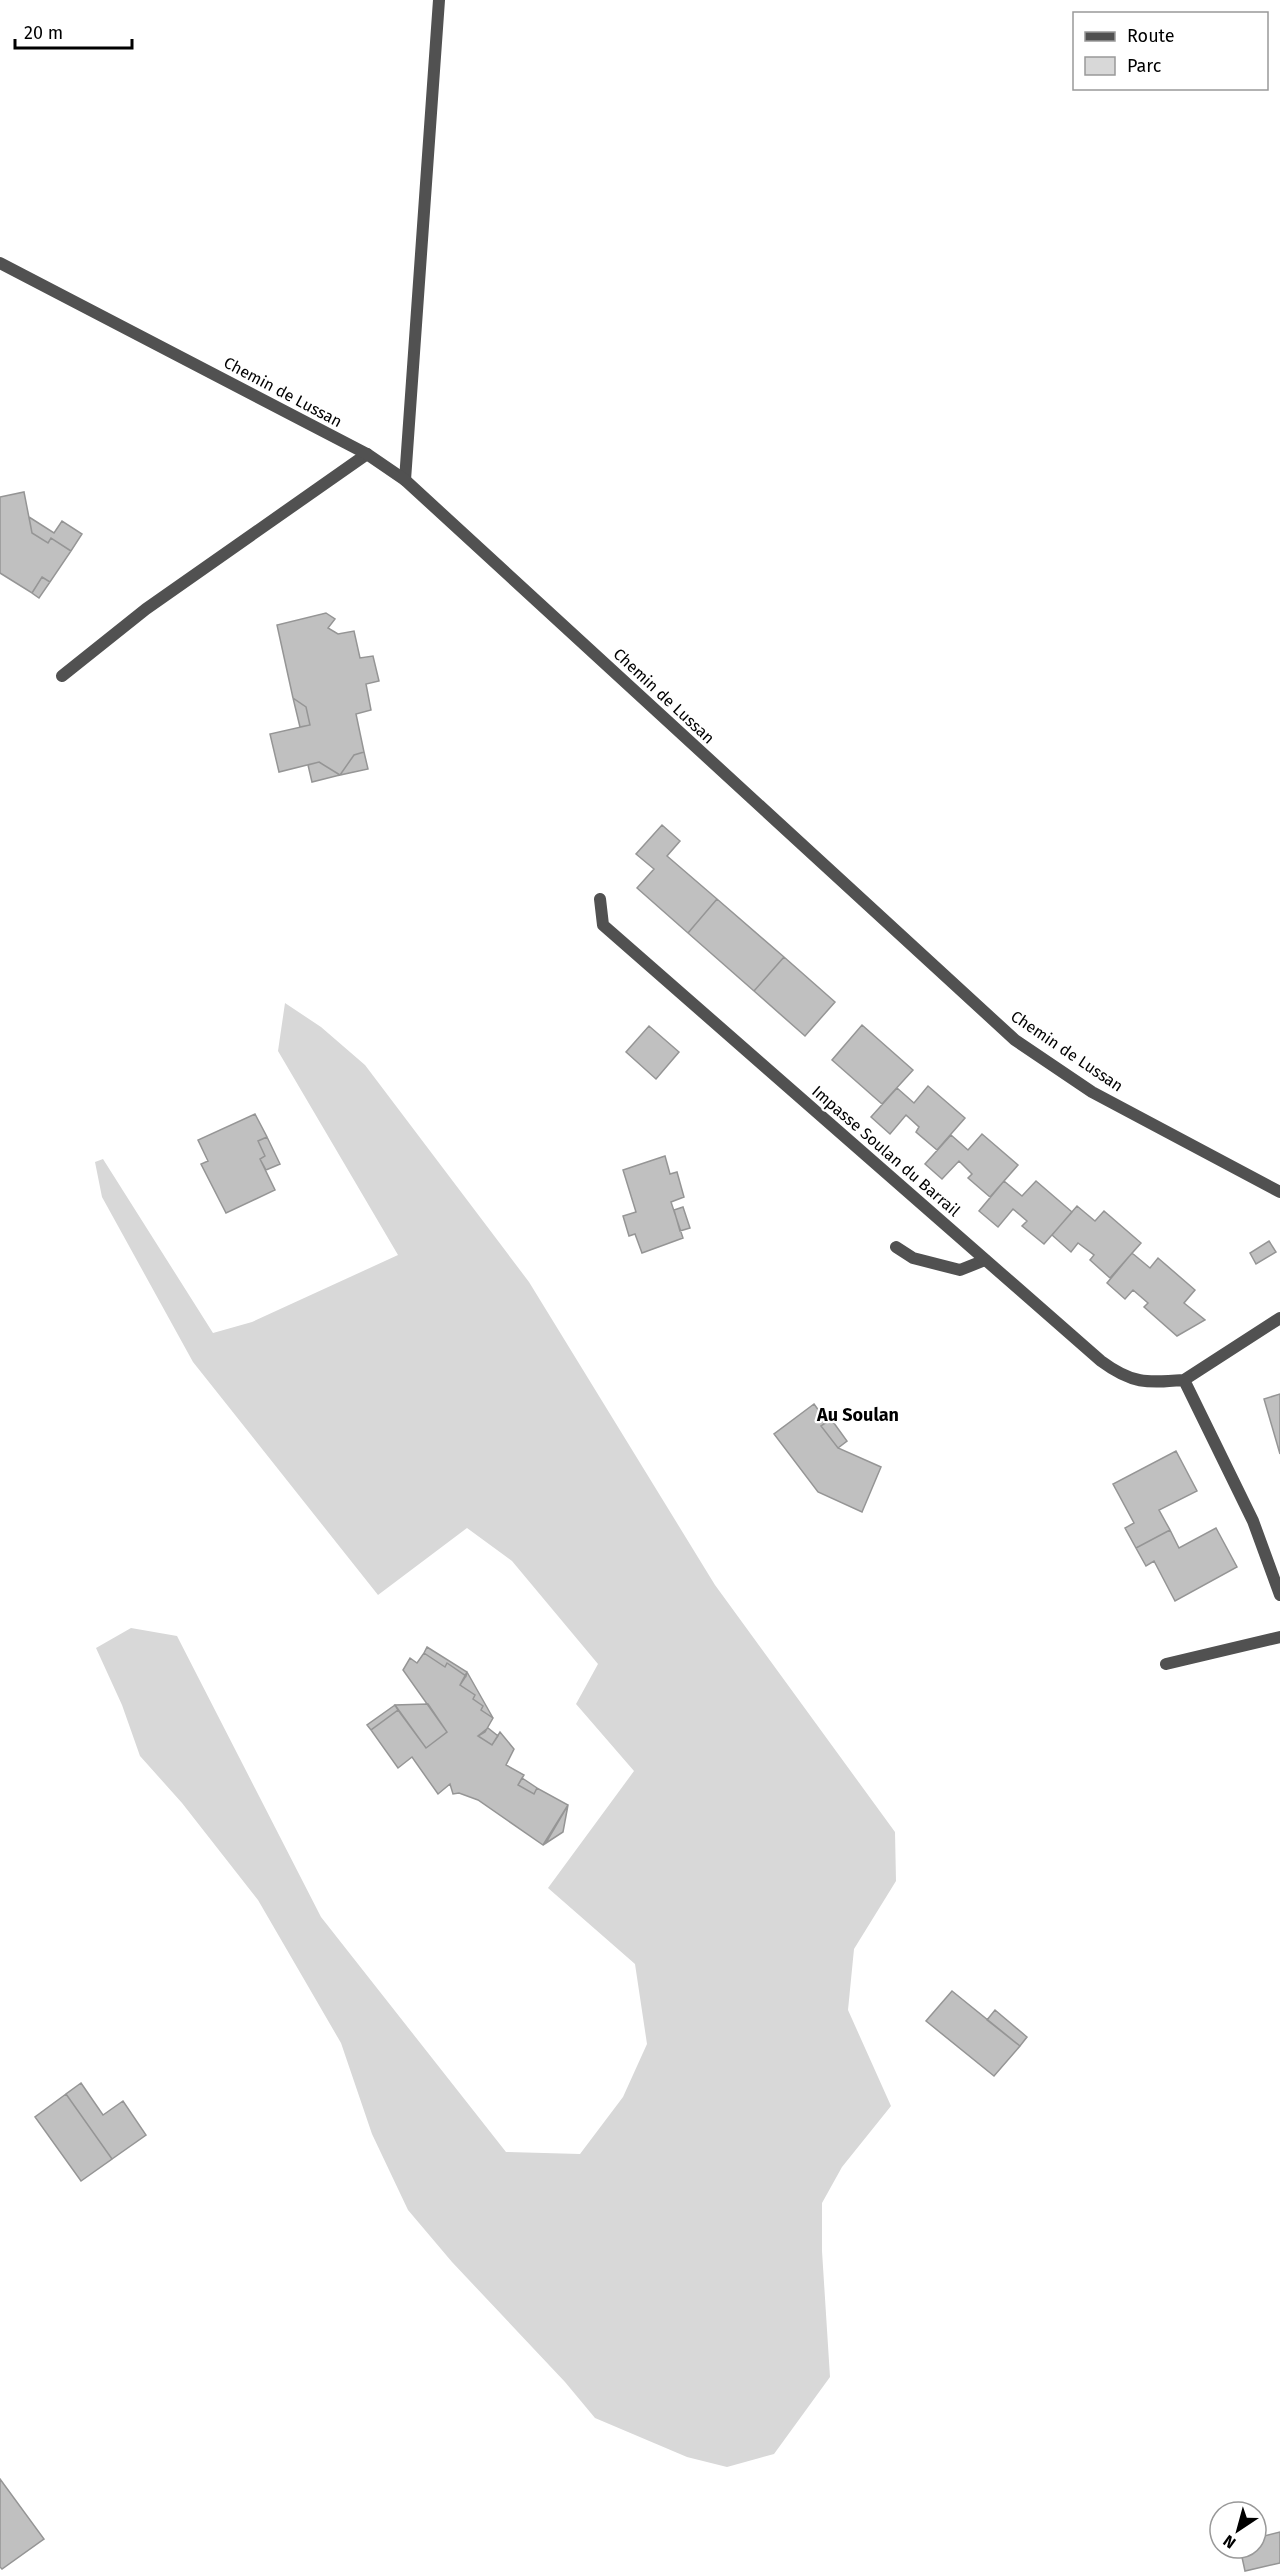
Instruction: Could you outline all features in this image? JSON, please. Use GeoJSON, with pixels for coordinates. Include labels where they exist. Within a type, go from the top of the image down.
{"type":"FeatureCollection","features":[{"type":"Feature","properties":{"kind":"street"},"geometry":{"type":"LineString","coordinates":[[405,480],[439,0]]}},
{"type":"Feature","properties":{"kind":"street","name":"Chemin de Lussan"},"geometry":{"type":"LineString","coordinates":[[0,263],[367,454],[405,480],[1015,1040],[1092,1092],[1280,1192]]}},
{"type":"Feature","properties":{"kind":"street"},"geometry":{"type":"LineString","coordinates":[[62,676],[146,609],[367,454]]}},
{"type":"Feature","properties":{"kind":"street","name":"Impasse Soulan du Barrail"},"geometry":{"type":"LineString","coordinates":[[600,899],[603,925],[1112,1370],[1146,1383],[1184,1380],[1280,1318]]}},
{"type":"Feature","properties":{"kind":"street"},"geometry":{"type":"LineString","coordinates":[[896,1247],[913,1258],[960,1270],[985,1260]]}},
{"type":"Feature","properties":{"kind":"street"},"geometry":{"type":"LineString","coordinates":[[1184,1380],[1253,1521],[1280,1595]]}},
{"type":"Feature","properties":{"kind":"street"},"geometry":{"type":"LineString","coordinates":[[1166,1664],[1280,1637]]}},
{"type":"Feature","properties":{"kind":"green space"},"geometry":{"type":"Polygon","coordinates":[[[285,1003],[321,1027],[365,1065],[529,1282],[715,1585],[895,1832],[896,1881],[854,1949],[848,2010],[891,2106],[842,2167],[822,2203],[822,2251],[830,2377],[774,2454],[727,2467],[687,2457],[595,2418],[565,2382],[452,2262],[408,2210],[372,2134],[341,2043],[258,1900],[182,1803],[140,1756],[122,1705],[96,1648],[131,1628],[177,1636],[321,1917],[506,2152],[580,2154],[623,2097],[647,2044],[635,1964],[548,1888],[634,1771],[576,1704],[598,1664],[512,1561],[467,1528],[378,1595],[193,1362],[102,1197],[95,1162],[103,1159],[213,1333],[252,1322],[398,1255],[278,1051],[285,1003]]]}},
{"type":"Feature","properties":{"kind":"building"},"geometry":{"type":"Polygon","coordinates":[[[24,492],[32,533],[48,543],[51,538],[71,551],[50,582],[42,577],[32,593],[0,573],[0,497],[24,492]]]}},
{"type":"Feature","properties":{"kind":"building"},"geometry":{"type":"Polygon","coordinates":[[[29,517],[54,533],[62,521],[82,534],[71,551],[51,538],[48,543],[32,533],[29,517]]]}},
{"type":"Feature","properties":{"kind":"building"},"geometry":{"type":"Polygon","coordinates":[[[42,577],[50,582],[39,598],[32,593],[42,577]]]}},
{"type":"Feature","properties":{"kind":"building"},"geometry":{"type":"Polygon","coordinates":[[[326,613],[335,619],[328,628],[338,634],[354,631],[360,658],[373,656],[379,681],[366,684],[371,710],[356,714],[364,752],[354,755],[340,775],[319,762],[279,772],[270,734],[310,725],[306,707],[293,698],[277,625],[326,613]]]}},
{"type":"Feature","properties":{"kind":"building"},"geometry":{"type":"Polygon","coordinates":[[[293,698],[306,707],[310,725],[300,727],[293,698]]]}},
{"type":"Feature","properties":{"kind":"building"},"geometry":{"type":"Polygon","coordinates":[[[364,752],[368,769],[340,775],[354,755],[364,752]]]}},
{"type":"Feature","properties":{"kind":"building"},"geometry":{"type":"Polygon","coordinates":[[[319,762],[340,775],[312,782],[308,765],[319,762]]]}},
{"type":"Feature","properties":{"kind":"building"},"geometry":{"type":"Polygon","coordinates":[[[662,825],[680,841],[667,856],[717,899],[688,933],[637,888],[654,869],[636,854],[662,825]]]}},
{"type":"Feature","properties":{"kind":"building"},"geometry":{"type":"Polygon","coordinates":[[[717,899],[784,957],[754,991],[688,933],[717,899]]]}},
{"type":"Feature","properties":{"kind":"building"},"geometry":{"type":"Polygon","coordinates":[[[784,957],[835,1002],[805,1036],[754,991],[784,957]]]}},
{"type":"Feature","properties":{"kind":"building"},"geometry":{"type":"Polygon","coordinates":[[[862,1025],[913,1070],[882,1104],[832,1060],[862,1025]]]}},
{"type":"Feature","properties":{"kind":"building"},"geometry":{"type":"Polygon","coordinates":[[[649,1026],[679,1052],[656,1079],[626,1052],[649,1026]]]}},
{"type":"Feature","properties":{"kind":"building"},"geometry":{"type":"Polygon","coordinates":[[[928,1086],[965,1118],[937,1150],[916,1132],[919,1127],[906,1115],[890,1134],[871,1117],[897,1088],[914,1103],[928,1086]]]}},
{"type":"Feature","properties":{"kind":"building"},"geometry":{"type":"Polygon","coordinates":[[[255,1114],[267,1137],[258,1141],[265,1156],[260,1159],[275,1190],[226,1213],[201,1164],[208,1161],[198,1140],[255,1114]]]}},
{"type":"Feature","properties":{"kind":"building"},"geometry":{"type":"Polygon","coordinates":[[[982,1134],[1018,1165],[990,1197],[968,1178],[972,1174],[959,1161],[942,1179],[925,1164],[951,1135],[968,1150],[982,1134]]]}},
{"type":"Feature","properties":{"kind":"building"},"geometry":{"type":"Polygon","coordinates":[[[267,1137],[280,1164],[266,1170],[260,1159],[265,1156],[258,1141],[267,1137]]]}},
{"type":"Feature","properties":{"kind":"building"},"geometry":{"type":"Polygon","coordinates":[[[665,1156],[670,1174],[677,1172],[684,1197],[671,1202],[683,1238],[642,1253],[635,1234],[629,1236],[623,1216],[636,1212],[623,1170],[665,1156]]]}},
{"type":"Feature","properties":{"kind":"building"},"geometry":{"type":"Polygon","coordinates":[[[1004,1181],[1022,1196],[1036,1181],[1072,1212],[1044,1244],[1022,1226],[1027,1221],[1013,1209],[998,1227],[979,1211],[1004,1181]]]}},
{"type":"Feature","properties":{"kind":"building"},"geometry":{"type":"Polygon","coordinates":[[[1077,1206],[1095,1221],[1104,1211],[1141,1243],[1110,1278],[1090,1260],[1094,1255],[1078,1243],[1071,1252],[1052,1235],[1077,1206]]]}},
{"type":"Feature","properties":{"kind":"building"},"geometry":{"type":"Polygon","coordinates":[[[683,1207],[690,1228],[680,1231],[674,1210],[683,1207]]]}},
{"type":"Feature","properties":{"kind":"building"},"geometry":{"type":"Polygon","coordinates":[[[1269,1241],[1276,1252],[1256,1264],[1250,1253],[1269,1241]]]}},
{"type":"Feature","properties":{"kind":"building"},"geometry":{"type":"Polygon","coordinates":[[[1132,1253],[1150,1268],[1158,1258],[1195,1290],[1184,1303],[1205,1320],[1177,1336],[1144,1307],[1148,1303],[1133,1290],[1125,1299],[1107,1283],[1132,1253]]]}},
{"type":"Feature","properties":{"kind":"building"},"geometry":{"type":"Polygon","coordinates":[[[1280,1394],[1280,1454],[1264,1399],[1280,1394]]]}},
{"type":"Feature","properties":{"kind":"building"},"geometry":{"type":"Polygon","coordinates":[[[814,1404],[827,1422],[821,1426],[838,1448],[881,1467],[862,1512],[818,1492],[774,1434],[814,1404]]]}},
{"type":"Feature","properties":{"kind":"building"},"geometry":{"type":"Polygon","coordinates":[[[831,1419],[847,1441],[838,1448],[821,1426],[831,1419]]]}},
{"type":"Feature","properties":{"kind":"building"},"geometry":{"type":"Polygon","coordinates":[[[1176,1451],[1197,1491],[1159,1510],[1170,1530],[1136,1548],[1125,1528],[1134,1523],[1113,1484],[1176,1451]]]}},
{"type":"Feature","properties":{"kind":"building"},"geometry":{"type":"Polygon","coordinates":[[[1216,1528],[1237,1567],[1175,1601],[1154,1561],[1146,1566],[1136,1548],[1170,1530],[1179,1548],[1216,1528]]]}},
{"type":"Feature","properties":{"kind":"building"},"geometry":{"type":"Polygon","coordinates":[[[427,1647],[467,1672],[466,1676],[447,1663],[445,1667],[424,1653],[427,1647]]]}},
{"type":"Feature","properties":{"kind":"building"},"geometry":{"type":"Polygon","coordinates":[[[424,1653],[445,1667],[447,1663],[466,1676],[460,1685],[475,1695],[473,1699],[483,1706],[481,1710],[493,1718],[485,1732],[478,1736],[492,1745],[500,1732],[514,1749],[506,1765],[524,1775],[518,1785],[534,1794],[537,1788],[568,1805],[543,1845],[478,1800],[459,1793],[453,1794],[450,1784],[438,1794],[412,1757],[398,1768],[371,1730],[398,1710],[426,1748],[447,1732],[403,1670],[410,1658],[417,1663],[424,1653]]]}},
{"type":"Feature","properties":{"kind":"building"},"geometry":{"type":"Polygon","coordinates":[[[467,1672],[493,1718],[481,1710],[483,1706],[473,1699],[475,1695],[460,1685],[467,1672]]]}},
{"type":"Feature","properties":{"kind":"building"},"geometry":{"type":"Polygon","coordinates":[[[428,1704],[447,1732],[426,1748],[395,1705],[428,1704]]]}},
{"type":"Feature","properties":{"kind":"building"},"geometry":{"type":"Polygon","coordinates":[[[395,1705],[398,1710],[371,1730],[367,1725],[395,1705]]]}},
{"type":"Feature","properties":{"kind":"building"},"geometry":{"type":"Polygon","coordinates":[[[488,1728],[498,1736],[492,1745],[478,1736],[488,1728]]]}},
{"type":"Feature","properties":{"kind":"building"},"geometry":{"type":"Polygon","coordinates":[[[522,1778],[537,1788],[534,1794],[518,1785],[522,1778]]]}},
{"type":"Feature","properties":{"kind":"building"},"geometry":{"type":"Polygon","coordinates":[[[568,1805],[563,1832],[543,1845],[547,1841],[568,1805]]]}},
{"type":"Feature","properties":{"kind":"building"},"geometry":{"type":"Polygon","coordinates":[[[952,1991],[1020,2046],[994,2076],[926,2021],[952,1991]]]}},
{"type":"Feature","properties":{"kind":"building"},"geometry":{"type":"Polygon","coordinates":[[[995,2010],[1027,2037],[1020,2046],[987,2020],[995,2010]]]}},
{"type":"Feature","properties":{"kind":"building"},"geometry":{"type":"Polygon","coordinates":[[[81,2083],[103,2115],[123,2101],[146,2135],[112,2159],[66,2094],[81,2083]]]}},
{"type":"Feature","properties":{"kind":"building"},"geometry":{"type":"Polygon","coordinates":[[[66,2094],[112,2159],[81,2181],[35,2117],[66,2094]]]}},
{"type":"Feature","properties":{"kind":"building"},"geometry":{"type":"Polygon","coordinates":[[[0,2479],[44,2539],[2,2569],[0,2567],[0,2479]]]}},
{"type":"Feature","properties":{"kind":"building"},"geometry":{"type":"Polygon","coordinates":[[[1280,2532],[1280,2563],[1245,2571],[1243,2560],[1268,2560],[1268,2535],[1280,2532]]]}},
{"type":"Feature","properties":{"kind":"district","name":"Au Soulan"},"geometry":{"type":"Point","coordinates":[858,1415]}}]}
